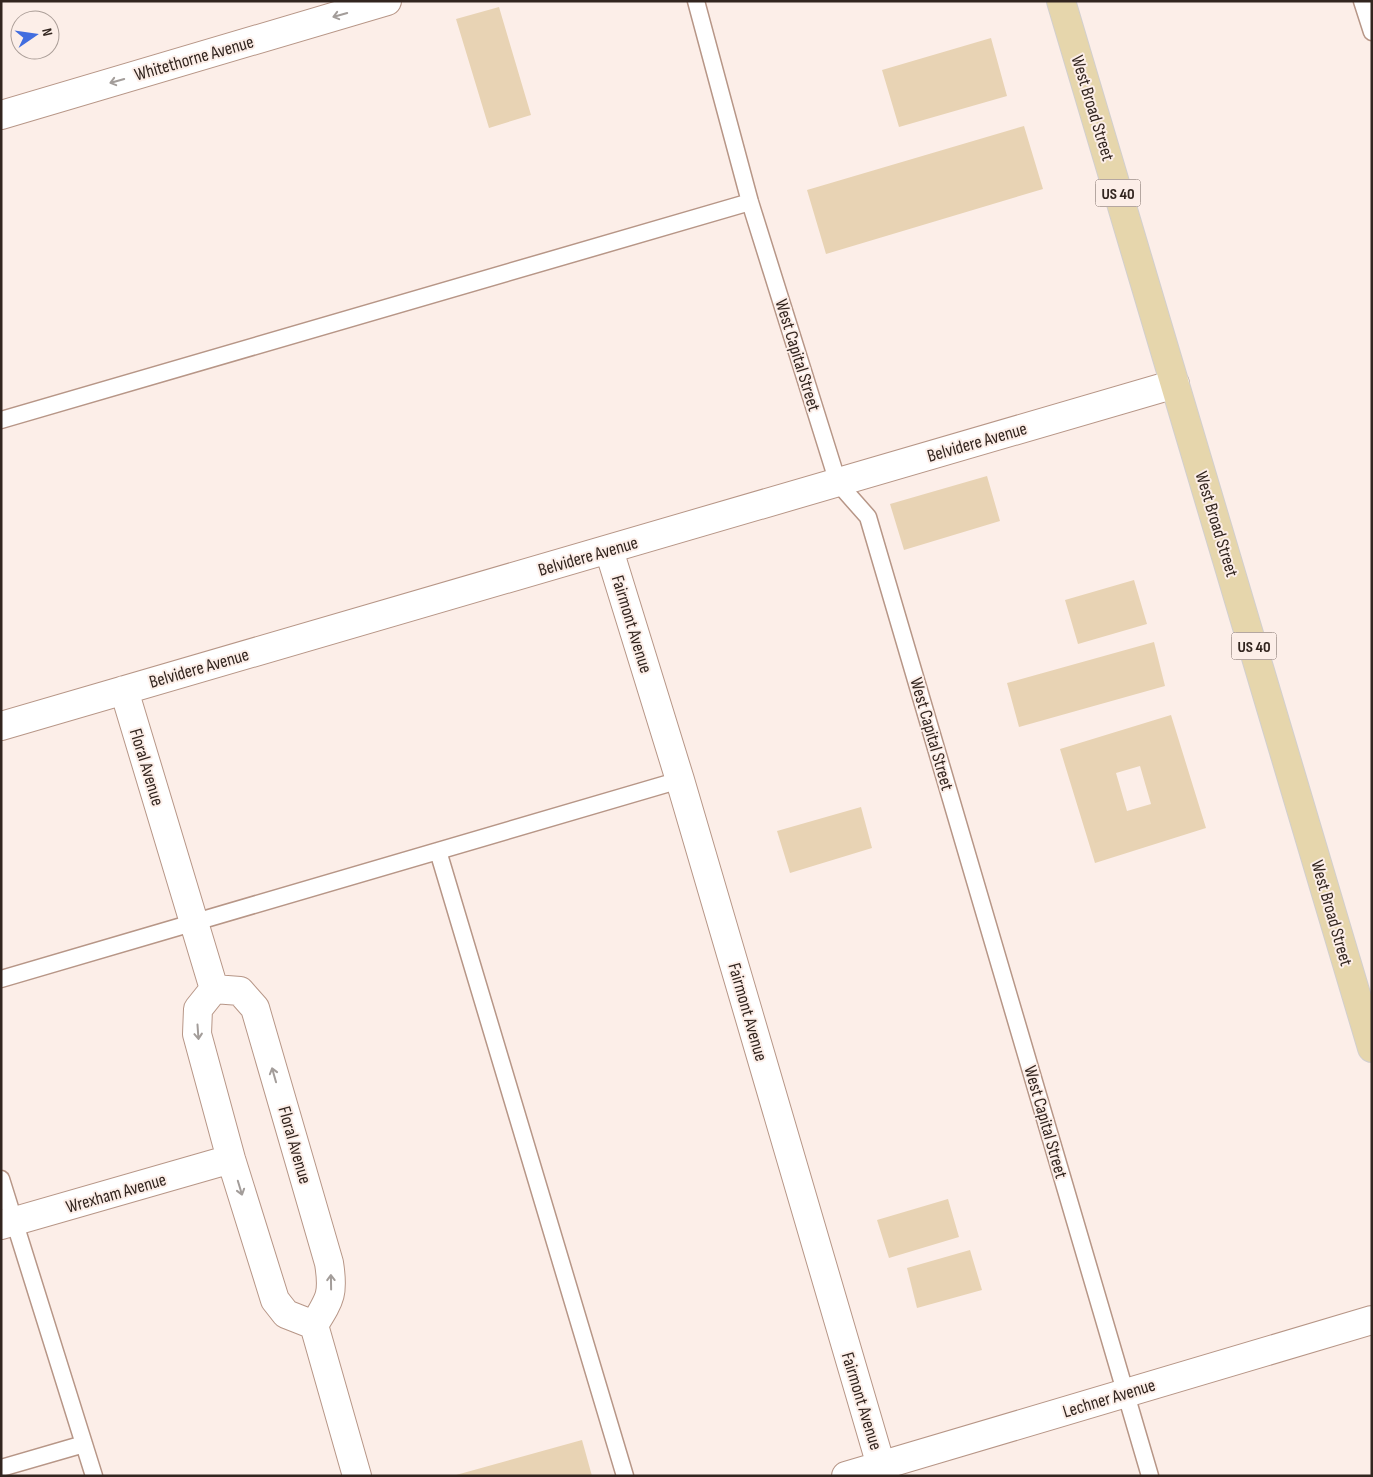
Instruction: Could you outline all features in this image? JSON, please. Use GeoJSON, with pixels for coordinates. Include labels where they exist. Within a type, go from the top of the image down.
{"type":"FeatureCollection","features":[{"type":"Feature","properties":{"kind":"main road","name":"West Broad Street"},"geometry":{"type":"LineString","coordinates":[[1061,1],[1372,1048]]}},
{"type":"Feature","properties":{"kind":"street","name":"Whitethorne Avenue"},"geometry":{"type":"LineString","coordinates":[[1,115],[387,1]]}},
{"type":"Feature","properties":{"kind":"street","name":"Belvidere Avenue"},"geometry":{"type":"LineString","coordinates":[[1,726],[1175,384]]}},
{"type":"Feature","properties":{"kind":"street","name":"Fairmont Avenue"},"geometry":{"type":"LineString","coordinates":[[609,550],[680,780],[882,1471]]}},
{"type":"Feature","properties":{"kind":"street","name":"Floral Avenue"},"geometry":{"type":"LineString","coordinates":[[124,690],[214,989],[240,991],[255,1008],[329,1262],[332,1281],[330,1299],[314,1325]]}},
{"type":"Feature","properties":{"kind":"street"},"geometry":{"type":"LineString","coordinates":[[214,989],[198,1009],[197,1034],[230,1159],[275,1300],[286,1314],[314,1325],[357,1476]]}},
{"type":"Feature","properties":{"kind":"street","name":"Wrexham Avenue"},"geometry":{"type":"LineString","coordinates":[[8,1224],[230,1159]]}},
{"type":"Feature","properties":{"kind":"street","name":"Lechner Avenue"},"geometry":{"type":"LineString","coordinates":[[846,1476],[882,1471],[1126,1393],[1372,1320]]}},
{"type":"Feature","properties":{"kind":"lane","name":"West Capital Street"},"geometry":{"type":"LineString","coordinates":[[696,1],[750,202],[838,483],[868,516],[1150,1476]]}},
{"type":"Feature","properties":{"kind":"lane"},"geometry":{"type":"LineString","coordinates":[[1362,1],[1372,32]]}},
{"type":"Feature","properties":{"kind":"lane"},"geometry":{"type":"LineString","coordinates":[[1,420],[750,202]]}},
{"type":"Feature","properties":{"kind":"lane"},"geometry":{"type":"LineString","coordinates":[[1,979],[680,780]]}},
{"type":"Feature","properties":{"kind":"lane"},"geometry":{"type":"LineString","coordinates":[[438,851],[625,1476]]}},
{"type":"Feature","properties":{"kind":"lane"},"geometry":{"type":"LineString","coordinates":[[1,1179],[8,1224],[94,1476]]}},
{"type":"Feature","properties":{"kind":"lane"},"geometry":{"type":"LineString","coordinates":[[1,1468],[84,1444]]}},
{"type":"Feature","properties":{"kind":"building"},"geometry":{"type":"Polygon","coordinates":[[[499,7],[531,115],[489,128],[456,19],[499,7]]]}},
{"type":"Feature","properties":{"kind":"building"},"geometry":{"type":"Polygon","coordinates":[[[991,38],[1007,96],[899,127],[882,70],[991,38]]]}},
{"type":"Feature","properties":{"kind":"building"},"geometry":{"type":"Polygon","coordinates":[[[1024,126],[1043,189],[826,254],[807,190],[1024,126]]]}},
{"type":"Feature","properties":{"kind":"building"},"geometry":{"type":"Polygon","coordinates":[[[987,476],[1000,521],[904,550],[890,504],[987,476]]]}},
{"type":"Feature","properties":{"kind":"building"},"geometry":{"type":"Polygon","coordinates":[[[1134,580],[1147,624],[1078,644],[1065,600],[1134,580]]]}},
{"type":"Feature","properties":{"kind":"building"},"geometry":{"type":"Polygon","coordinates":[[[1154,642],[1165,686],[1019,727],[1007,683],[1154,642]]]}},
{"type":"Feature","properties":{"kind":"building"},"geometry":{"type":"Polygon","coordinates":[[[1171,715],[1206,828],[1095,863],[1060,749],[1171,715]],[[1140,766],[1116,773],[1127,811],[1151,804],[1140,766]]]}},
{"type":"Feature","properties":{"kind":"building"},"geometry":{"type":"Polygon","coordinates":[[[861,807],[872,848],[790,873],[777,831],[861,807]]]}},
{"type":"Feature","properties":{"kind":"building"},"geometry":{"type":"Polygon","coordinates":[[[948,1199],[959,1237],[889,1258],[877,1220],[948,1199]]]}},
{"type":"Feature","properties":{"kind":"building"},"geometry":{"type":"Polygon","coordinates":[[[970,1250],[982,1290],[917,1308],[907,1268],[970,1250]]]}},
{"type":"Feature","properties":{"kind":"building"},"geometry":{"type":"Polygon","coordinates":[[[582,1440],[592,1476],[456,1476],[456,1475],[582,1440]]]}}]}
